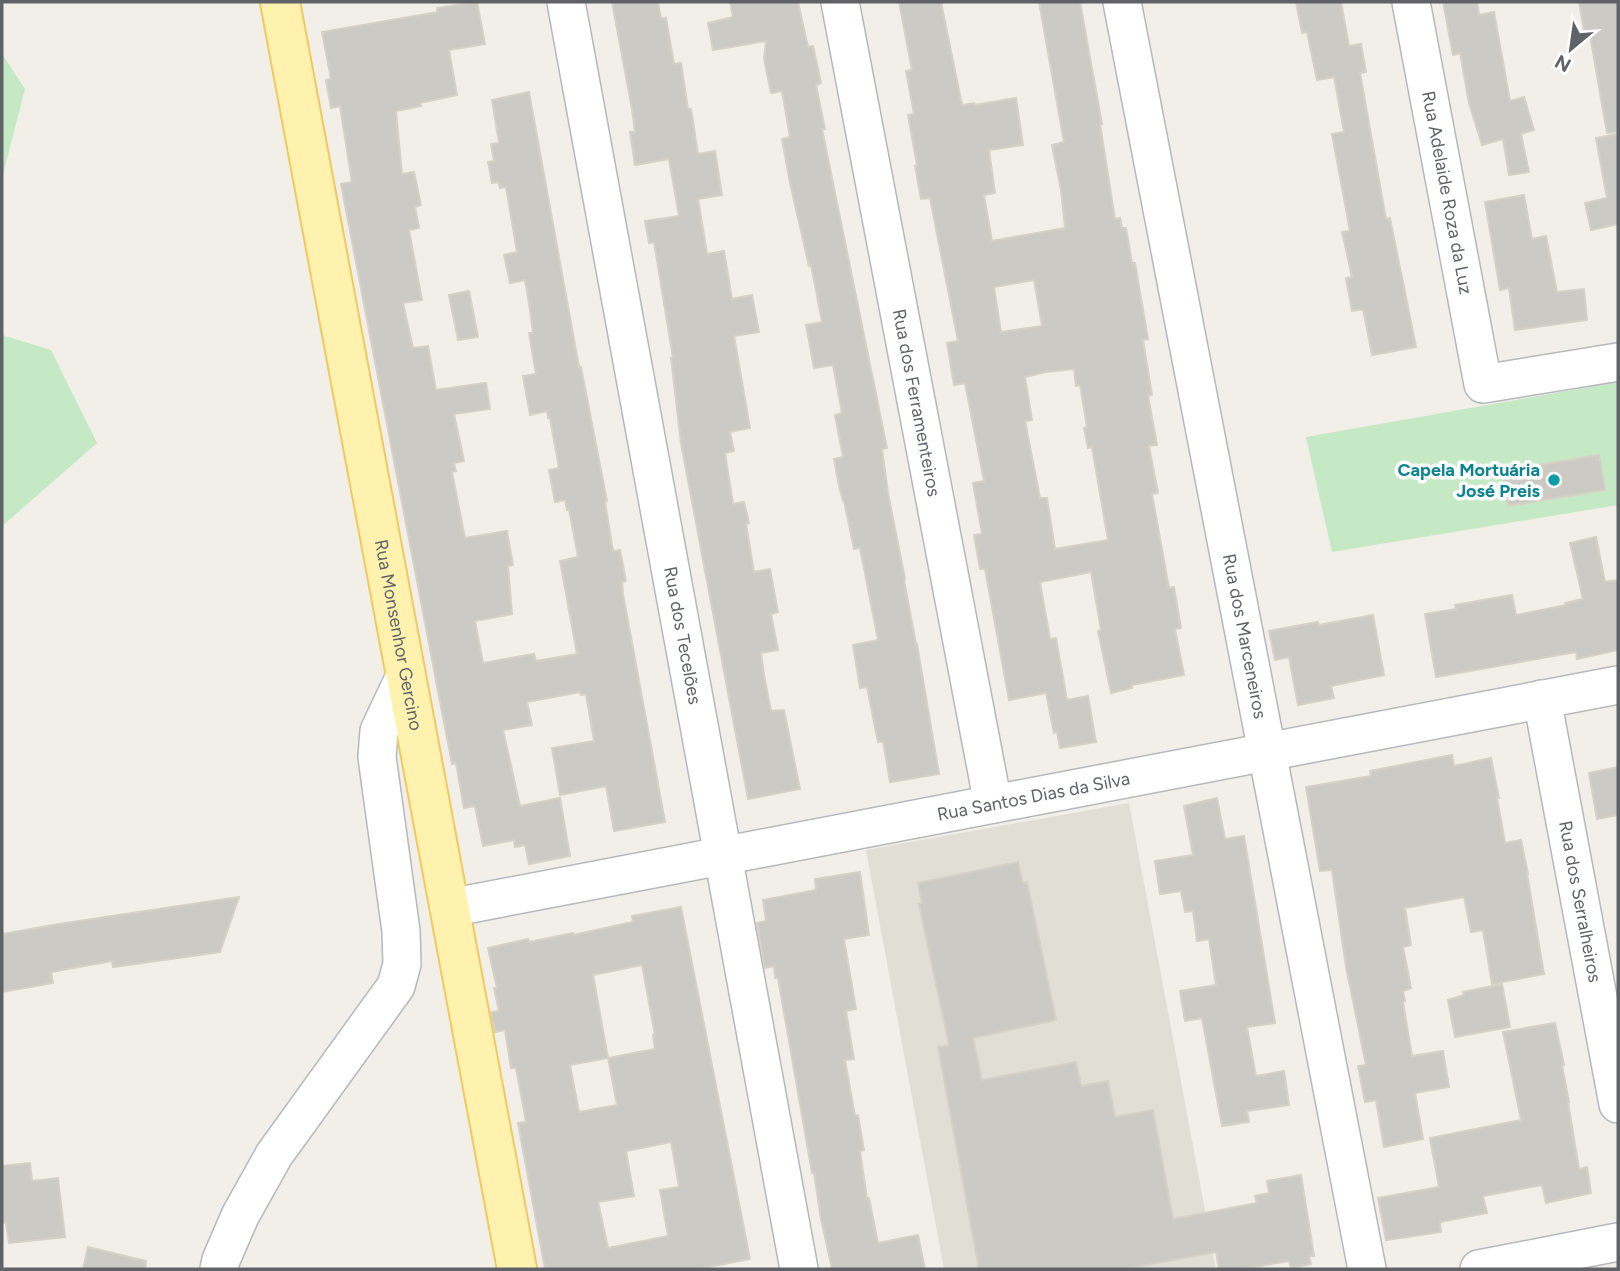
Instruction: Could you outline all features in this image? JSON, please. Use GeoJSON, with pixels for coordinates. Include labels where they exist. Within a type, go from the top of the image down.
{"type":"FeatureCollection","features":[{"type":"Feature","properties":{"kind":"main road","name":"Rua Monsenhor Gercino"},"geometry":{"type":"LineString","coordinates":[[281,2],[517,1269]]}},
{"type":"Feature","properties":{"kind":"street","name":"Rua dos Tecelões"},"geometry":{"type":"LineString","coordinates":[[566,2],[800,1269]]}},
{"type":"Feature","properties":{"kind":"street","name":"Rua dos Ferramenteiros"},"geometry":{"type":"LineString","coordinates":[[840,2],[993,804]]}},
{"type":"Feature","properties":{"kind":"street","name":"Rua dos Marceneiros"},"geometry":{"type":"LineString","coordinates":[[1122,2],[1367,1269]]}},
{"type":"Feature","properties":{"kind":"street","name":"Rua Adelaide Roza da Luz"},"geometry":{"type":"LineString","coordinates":[[1411,2],[1483,384],[1618,362]]}},
{"type":"Feature","properties":{"kind":"street"},"geometry":{"type":"LineString","coordinates":[[219,1269],[240,1216],[274,1155],[396,986],[402,964],[401,931],[377,757],[379,731],[406,674]]}},
{"type":"Feature","properties":{"kind":"street","name":"Rua Santos Dias da Silva"},"geometry":{"type":"LineString","coordinates":[[450,908],[1618,685]]}},
{"type":"Feature","properties":{"kind":"street","name":"Rua dos Serralheiros"},"geometry":{"type":"LineString","coordinates":[[1542,699],[1618,1104]]}},
{"type":"Feature","properties":{"kind":"street"},"geometry":{"type":"LineString","coordinates":[[1479,1269],[1618,1242]]}},
{"type":"Feature","properties":{"kind":"shaded area"},"geometry":{"type":"Polygon","coordinates":[[[1129,803],[1216,1269],[944,1269],[866,850],[1129,803]]]}},
{"type":"Feature","properties":{"kind":"green space"},"geometry":{"type":"Polygon","coordinates":[[[2,54],[25,89],[2,178],[2,54]]]}},
{"type":"Feature","properties":{"kind":"green space"},"geometry":{"type":"Polygon","coordinates":[[[2,335],[51,350],[97,443],[2,526],[2,335]]]}},
{"type":"Feature","properties":{"kind":"green space"},"geometry":{"type":"Polygon","coordinates":[[[1618,382],[1618,505],[1332,552],[1306,437],[1618,382]]]}},
{"type":"Feature","properties":{"kind":"building"},"geometry":{"type":"Polygon","coordinates":[[[477,2],[485,44],[449,50],[457,95],[396,111],[402,174],[414,172],[421,205],[415,207],[419,228],[409,230],[422,300],[403,303],[413,348],[428,346],[436,390],[486,383],[490,409],[454,414],[464,461],[454,463],[456,471],[452,472],[465,538],[507,531],[513,565],[508,566],[512,614],[475,621],[483,663],[534,654],[536,661],[577,654],[560,561],[578,557],[569,509],[567,510],[565,500],[555,502],[549,470],[559,468],[550,418],[547,411],[530,415],[523,376],[536,374],[529,333],[533,333],[530,310],[525,280],[510,283],[504,255],[517,252],[506,187],[500,188],[498,182],[492,183],[488,162],[494,161],[491,144],[499,143],[492,100],[529,92],[579,367],[607,501],[605,502],[613,551],[620,550],[626,581],[622,582],[623,594],[665,822],[614,831],[606,786],[560,795],[552,748],[594,741],[586,694],[581,695],[580,692],[527,702],[532,725],[503,730],[520,806],[560,798],[570,856],[529,864],[525,845],[515,847],[514,840],[483,846],[475,806],[464,808],[456,763],[452,764],[341,184],[352,182],[340,106],[331,108],[326,80],[331,79],[322,32],[438,12],[437,8],[477,2]]]}},
{"type":"Feature","properties":{"kind":"building"},"geometry":{"type":"Polygon","coordinates":[[[612,2],[658,2],[661,19],[666,18],[674,64],[681,63],[698,154],[715,151],[722,195],[698,199],[707,254],[724,251],[732,299],[752,295],[759,332],[734,336],[750,428],[730,432],[734,451],[725,453],[733,504],[744,502],[754,572],[770,569],[778,612],[771,614],[778,650],[761,653],[764,675],[771,711],[784,710],[800,789],[748,799],[681,443],[673,358],[654,242],[649,243],[645,221],[679,216],[669,159],[635,165],[630,132],[635,132],[632,109],[612,2]]]}},
{"type":"Feature","properties":{"kind":"building"},"geometry":{"type":"Polygon","coordinates":[[[730,2],[798,2],[808,47],[813,46],[821,83],[816,85],[825,129],[822,129],[887,448],[882,449],[888,493],[939,774],[890,782],[883,741],[878,742],[867,687],[860,688],[853,645],[878,640],[860,548],[854,549],[834,459],[843,457],[835,415],[842,413],[833,365],[814,368],[806,325],[822,322],[782,139],[790,137],[782,91],[771,93],[764,59],[766,41],[713,50],[708,23],[733,17],[730,2]]]}},
{"type":"Feature","properties":{"kind":"building"},"geometry":{"type":"Polygon","coordinates":[[[899,2],[941,2],[962,105],[1016,98],[1023,145],[989,150],[995,193],[984,195],[992,241],[1065,228],[1052,145],[1064,142],[1039,2],[1080,2],[1102,124],[1115,219],[1120,218],[1122,228],[1126,228],[1148,339],[1143,340],[1152,395],[1148,396],[1157,445],[1149,446],[1158,493],[1152,494],[1169,588],[1174,587],[1181,628],[1175,629],[1184,675],[1132,685],[1132,688],[1111,693],[1098,631],[1101,630],[1091,572],[1040,582],[1050,639],[1056,638],[1067,700],[1088,696],[1096,742],[1060,748],[1057,732],[1054,733],[1046,693],[1009,700],[985,569],[980,569],[974,535],[982,534],[973,483],[984,481],[965,383],[954,385],[947,343],[958,341],[930,198],[921,199],[915,166],[917,165],[908,115],[914,114],[906,71],[912,70],[899,2]],[[1034,280],[994,287],[1001,332],[1042,326],[1034,280]],[[1074,369],[1025,377],[1032,420],[1025,421],[1040,498],[1047,498],[1055,549],[1108,540],[1092,447],[1088,448],[1084,428],[1087,427],[1080,385],[1076,386],[1074,369]]]}},
{"type":"Feature","properties":{"kind":"building"},"geometry":{"type":"Polygon","coordinates":[[[1296,2],[1341,2],[1349,46],[1361,44],[1366,72],[1360,73],[1386,219],[1390,218],[1416,347],[1372,355],[1363,309],[1352,311],[1346,278],[1352,277],[1342,232],[1350,231],[1332,134],[1344,132],[1334,77],[1317,80],[1307,32],[1302,33],[1296,2]]]}},
{"type":"Feature","properties":{"kind":"building"},"geometry":{"type":"Polygon","coordinates":[[[1443,2],[1477,2],[1479,15],[1494,12],[1510,101],[1524,97],[1534,130],[1521,134],[1529,172],[1509,175],[1503,139],[1482,145],[1469,103],[1460,53],[1453,55],[1443,2]]]}},
{"type":"Feature","properties":{"kind":"building"},"geometry":{"type":"Polygon","coordinates":[[[1579,2],[1618,2],[1618,132],[1607,133],[1590,35],[1585,36],[1579,2]]]}},
{"type":"Feature","properties":{"kind":"building"},"geometry":{"type":"Polygon","coordinates":[[[1618,134],[1618,224],[1591,230],[1585,203],[1607,198],[1596,138],[1618,134]]]}},
{"type":"Feature","properties":{"kind":"building"},"geometry":{"type":"Polygon","coordinates":[[[1524,195],[1532,239],[1546,236],[1557,292],[1584,289],[1587,320],[1515,330],[1509,288],[1500,290],[1485,202],[1524,195]]]}},
{"type":"Feature","properties":{"kind":"building"},"geometry":{"type":"Polygon","coordinates":[[[469,291],[478,337],[458,340],[449,295],[469,291]]]}},
{"type":"Feature","properties":{"kind":"building","name":"Capela Mortuária José Preis"},"geometry":{"type":"Polygon","coordinates":[[[1599,455],[1605,490],[1508,506],[1502,471],[1599,455]]]}},
{"type":"Feature","properties":{"kind":"building"},"geometry":{"type":"Polygon","coordinates":[[[1596,537],[1605,582],[1618,580],[1618,650],[1577,659],[1576,652],[1436,677],[1425,614],[1456,609],[1455,605],[1512,595],[1516,615],[1583,599],[1570,543],[1596,537]]]}},
{"type":"Feature","properties":{"kind":"building"},"geometry":{"type":"Polygon","coordinates":[[[1373,615],[1384,675],[1331,686],[1334,698],[1298,705],[1289,657],[1275,660],[1269,631],[1373,615]]]}},
{"type":"Feature","properties":{"kind":"building"},"geometry":{"type":"Polygon","coordinates":[[[1452,755],[1454,766],[1491,758],[1505,843],[1521,840],[1544,974],[1492,984],[1483,930],[1471,932],[1464,897],[1405,908],[1411,945],[1403,947],[1411,988],[1403,991],[1403,1002],[1412,1056],[1443,1051],[1449,1087],[1415,1093],[1423,1139],[1384,1147],[1376,1100],[1365,1102],[1358,1066],[1366,1065],[1346,967],[1332,870],[1320,871],[1306,787],[1371,776],[1370,771],[1452,755]]]}},
{"type":"Feature","properties":{"kind":"building"},"geometry":{"type":"Polygon","coordinates":[[[1618,767],[1618,815],[1597,819],[1589,773],[1618,767]]]}},
{"type":"Feature","properties":{"kind":"building"},"geometry":{"type":"Polygon","coordinates":[[[1217,798],[1225,839],[1244,836],[1275,1023],[1247,1027],[1256,1076],[1284,1071],[1289,1105],[1247,1111],[1249,1122],[1222,1126],[1202,1018],[1185,1021],[1180,991],[1216,985],[1209,939],[1197,941],[1193,911],[1185,912],[1181,891],[1160,894],[1155,861],[1193,855],[1184,806],[1217,798]]]}},
{"type":"Feature","properties":{"kind":"building"},"geometry":{"type":"Polygon","coordinates":[[[1018,862],[1023,883],[1027,882],[1056,1020],[973,1038],[982,1080],[1076,1062],[1081,1086],[1108,1081],[1115,1117],[1153,1110],[1173,1219],[1257,1203],[1255,1196],[1269,1193],[1267,1181],[1301,1175],[1314,1256],[1309,1256],[1311,1264],[1291,1268],[1289,1261],[1242,1269],[1219,1269],[1216,1252],[1125,1269],[979,1269],[938,1047],[949,1045],[919,904],[922,903],[918,883],[1018,862]]]}},
{"type":"Feature","properties":{"kind":"building"},"geometry":{"type":"Polygon","coordinates":[[[860,872],[869,935],[844,939],[856,1009],[846,1011],[854,1059],[845,1060],[864,1150],[860,1151],[867,1199],[869,1198],[878,1243],[918,1235],[925,1269],[832,1269],[812,1173],[778,978],[775,978],[774,966],[765,968],[757,923],[766,921],[763,900],[816,890],[815,879],[860,872]]]}},
{"type":"Feature","properties":{"kind":"building"},"geometry":{"type":"Polygon","coordinates":[[[239,897],[220,952],[113,967],[112,961],[51,972],[53,983],[2,992],[2,934],[239,897]]]}},
{"type":"Feature","properties":{"kind":"building"},"geometry":{"type":"Polygon","coordinates":[[[681,907],[750,1259],[698,1269],[545,1269],[518,1123],[526,1122],[516,1068],[511,1068],[505,1030],[495,1032],[491,1012],[499,1011],[488,948],[528,939],[529,942],[573,935],[633,922],[632,916],[681,907]],[[642,965],[593,975],[608,1058],[655,1049],[655,1035],[642,965]],[[608,1058],[570,1065],[579,1112],[617,1105],[608,1058]],[[671,1142],[626,1151],[634,1196],[598,1202],[608,1248],[668,1236],[660,1190],[679,1187],[671,1142]]]}},
{"type":"Feature","properties":{"kind":"building"},"geometry":{"type":"Polygon","coordinates":[[[1502,984],[1510,1027],[1455,1037],[1448,1000],[1464,995],[1463,992],[1502,984]]]}},
{"type":"Feature","properties":{"kind":"building"},"geometry":{"type":"Polygon","coordinates":[[[1555,1023],[1579,1169],[1587,1167],[1591,1193],[1546,1203],[1542,1185],[1483,1196],[1487,1213],[1440,1222],[1441,1232],[1386,1240],[1378,1198],[1439,1187],[1430,1138],[1521,1120],[1503,1032],[1555,1023]]]}},
{"type":"Feature","properties":{"kind":"building"},"geometry":{"type":"Polygon","coordinates":[[[30,1163],[32,1181],[58,1178],[65,1237],[9,1243],[6,1223],[2,1223],[2,1166],[30,1163]]]}},
{"type":"Feature","properties":{"kind":"building"},"geometry":{"type":"Polygon","coordinates":[[[88,1247],[146,1261],[145,1269],[83,1269],[88,1247]]]}},
{"type":"Feature","properties":{"kind":"place","name":"Capela Mortuária José Preis"},"geometry":{"type":"Point","coordinates":[1554,480]}}]}
